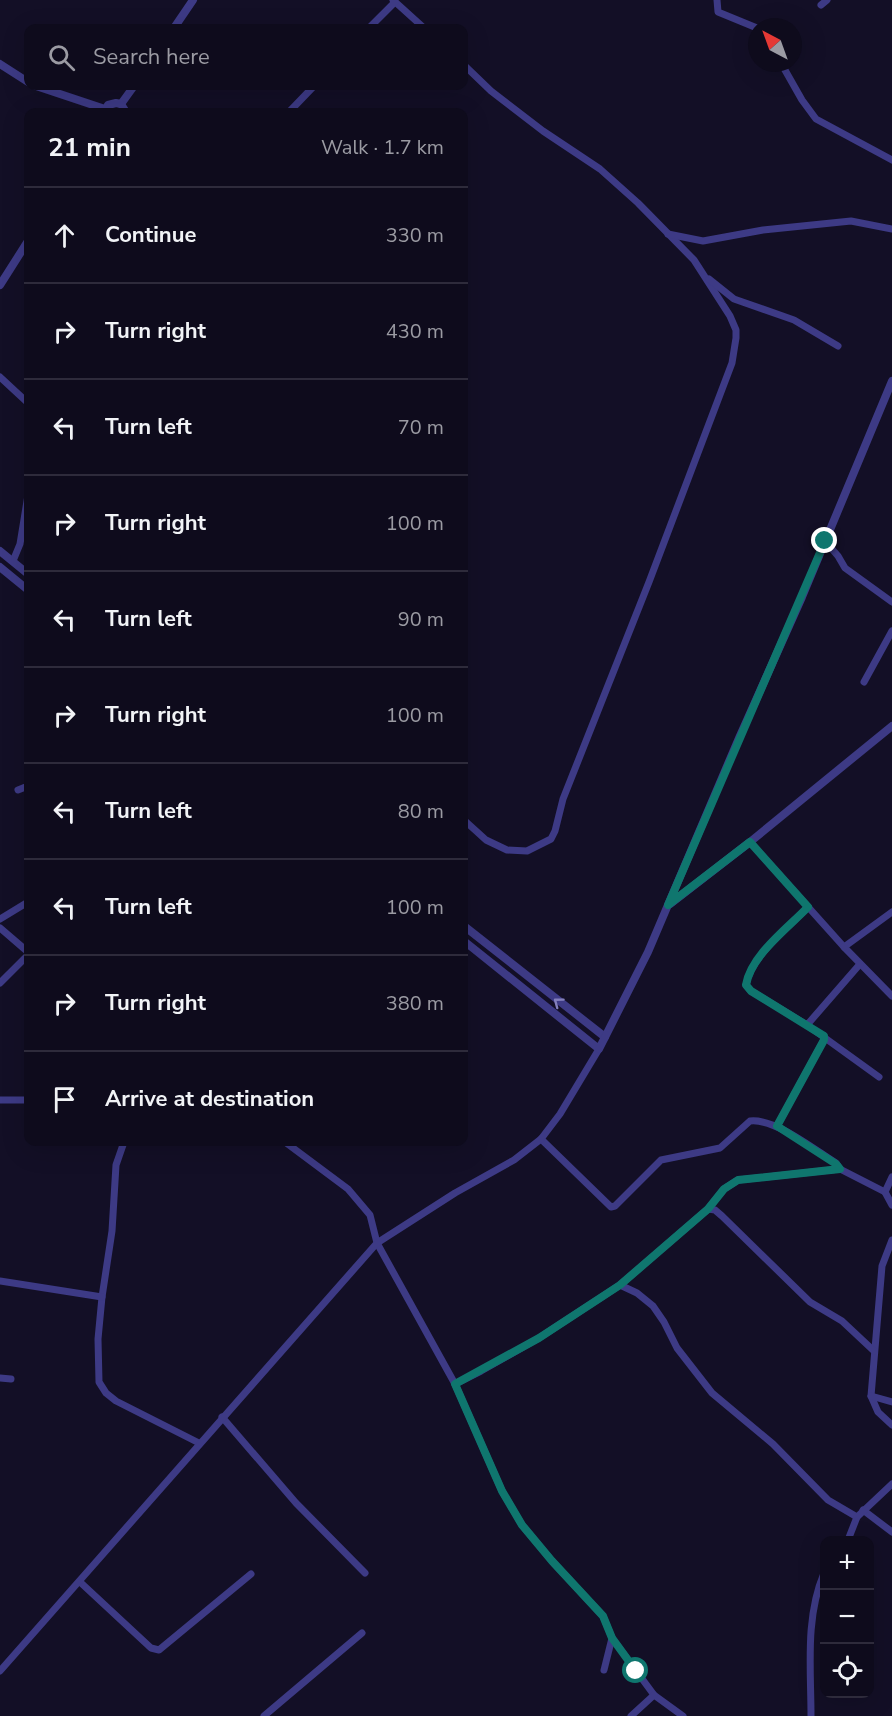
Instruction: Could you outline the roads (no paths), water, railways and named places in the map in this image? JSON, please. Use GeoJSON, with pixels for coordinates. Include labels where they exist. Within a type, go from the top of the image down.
{"type":"FeatureCollection","features":[{"type":"Feature","properties":{"kind":"street"},"geometry":{"type":"LineString","coordinates":[[177,24],[193,0]]}},
{"type":"Feature","properties":{"kind":"street"},"geometry":{"type":"LineString","coordinates":[[717,0],[718,12],[748,24]]}},
{"type":"Feature","properties":{"kind":"street"},"geometry":{"type":"LineString","coordinates":[[373,24],[394,1],[420,24]]}},
{"type":"Feature","properties":{"kind":"street"},"geometry":{"type":"LineString","coordinates":[[0,64],[24,79]]}},
{"type":"Feature","properties":{"kind":"street"},"geometry":{"type":"LineString","coordinates":[[468,69],[491,91],[543,131],[600,169],[668,234],[694,260],[705,275],[736,330],[732,363],[563,799],[551,839],[526,851],[507,850],[486,840],[468,824]]}},
{"type":"Feature","properties":{"kind":"street"},"geometry":{"type":"LineString","coordinates":[[786,72],[816,119],[892,160]]}},
{"type":"Feature","properties":{"kind":"street"},"geometry":{"type":"LineString","coordinates":[[47,90],[97,108]]}},
{"type":"Feature","properties":{"kind":"street"},"geometry":{"type":"LineString","coordinates":[[121,104],[131,90]]}},
{"type":"Feature","properties":{"kind":"street"},"geometry":{"type":"LineString","coordinates":[[293,108],[310,90]]}},
{"type":"Feature","properties":{"kind":"street"},"geometry":{"type":"LineString","coordinates":[[108,108],[112,103],[121,104]]}},
{"type":"Feature","properties":{"kind":"street"},"geometry":{"type":"LineString","coordinates":[[121,104],[124,108]]}},
{"type":"Feature","properties":{"kind":"street"},"geometry":{"type":"LineString","coordinates":[[668,234],[703,241],[774,229],[850,222],[892,229]]}},
{"type":"Feature","properties":{"kind":"street"},"geometry":{"type":"LineString","coordinates":[[0,285],[24,247]]}},
{"type":"Feature","properties":{"kind":"street"},"geometry":{"type":"LineString","coordinates":[[705,275],[734,299],[794,321],[838,346]]}},
{"type":"Feature","properties":{"kind":"street"},"geometry":{"type":"LineString","coordinates":[[0,377],[24,399]]}},
{"type":"Feature","properties":{"kind":"street"},"geometry":{"type":"LineString","coordinates":[[0,1671],[377,1243],[455,1193],[514,1160],[541,1139],[560,1114],[605,1037],[648,952],[892,381]]}},
{"type":"Feature","properties":{"kind":"street"},"geometry":{"type":"LineString","coordinates":[[13,561],[20,544],[24,520]]}},
{"type":"Feature","properties":{"kind":"street"},"geometry":{"type":"LineString","coordinates":[[825,541],[845,568],[892,602]]}},
{"type":"Feature","properties":{"kind":"street"},"geometry":{"type":"LineString","coordinates":[[0,551],[24,571]]}},
{"type":"Feature","properties":{"kind":"street"},"geometry":{"type":"LineString","coordinates":[[0,567],[24,587]]}},
{"type":"Feature","properties":{"kind":"street"},"geometry":{"type":"LineString","coordinates":[[864,682],[892,632]]}},
{"type":"Feature","properties":{"kind":"street"},"geometry":{"type":"LineString","coordinates":[[668,905],[750,842],[892,726]]}},
{"type":"Feature","properties":{"kind":"street"},"geometry":{"type":"LineString","coordinates":[[18,790],[24,788]]}},
{"type":"Feature","properties":{"kind":"street"},"geometry":{"type":"LineString","coordinates":[[750,842],[844,947],[892,996]]}},
{"type":"Feature","properties":{"kind":"street"},"geometry":{"type":"LineString","coordinates":[[0,919],[24,904]]}},
{"type":"Feature","properties":{"kind":"street"},"geometry":{"type":"LineString","coordinates":[[808,907],[769,945],[752,967],[746,985],[751,991],[807,1024],[879,1077]]}},
{"type":"Feature","properties":{"kind":"street"},"geometry":{"type":"LineString","coordinates":[[844,947],[892,912]]}},
{"type":"Feature","properties":{"kind":"street"},"geometry":{"type":"LineString","coordinates":[[0,928],[24,949]]}},
{"type":"Feature","properties":{"kind":"street"},"geometry":{"type":"LineString","coordinates":[[468,929],[605,1037]]}},
{"type":"Feature","properties":{"kind":"street"},"geometry":{"type":"LineString","coordinates":[[468,943],[598,1049]]}},
{"type":"Feature","properties":{"kind":"street"},"geometry":{"type":"LineString","coordinates":[[0,983],[24,957]]}},
{"type":"Feature","properties":{"kind":"street"},"geometry":{"type":"LineString","coordinates":[[807,1024],[860,964]]}},
{"type":"Feature","properties":{"kind":"street"},"geometry":{"type":"LineString","coordinates":[[777,1126],[824,1040],[824,1036]]}},
{"type":"Feature","properties":{"kind":"street"},"geometry":{"type":"LineString","coordinates":[[0,1100],[24,1100]]}},
{"type":"Feature","properties":{"kind":"street"},"geometry":{"type":"LineString","coordinates":[[541,1139],[611,1207],[615,1206],[661,1160],[720,1148],[750,1121],[756,1120],[777,1126],[836,1164],[840,1169],[885,1192],[892,1205]]}},
{"type":"Feature","properties":{"kind":"street"},"geometry":{"type":"LineString","coordinates":[[123,1146],[116,1165],[112,1231],[102,1297],[98,1340],[99,1382],[106,1393],[116,1401],[200,1443]]}},
{"type":"Feature","properties":{"kind":"street"},"geometry":{"type":"LineString","coordinates":[[290,1146],[348,1189],[370,1215],[377,1243],[455,1384],[502,1491],[522,1525],[603,1616],[612,1638],[654,1695],[683,1716]]}},
{"type":"Feature","properties":{"kind":"street"},"geometry":{"type":"LineString","coordinates":[[455,1384],[539,1338],[620,1285],[708,1209],[724,1189],[738,1180],[840,1169]]}},
{"type":"Feature","properties":{"kind":"street"},"geometry":{"type":"LineString","coordinates":[[885,1192],[892,1178]]}},
{"type":"Feature","properties":{"kind":"street"},"geometry":{"type":"LineString","coordinates":[[708,1209],[715,1210],[722,1216],[810,1302],[842,1321],[874,1350]]}},
{"type":"Feature","properties":{"kind":"street"},"geometry":{"type":"LineString","coordinates":[[892,1240],[882,1266],[871,1396],[878,1412],[892,1425]]}},
{"type":"Feature","properties":{"kind":"street"},"geometry":{"type":"LineString","coordinates":[[0,1281],[102,1297]]}},
{"type":"Feature","properties":{"kind":"street"},"geometry":{"type":"LineString","coordinates":[[620,1285],[637,1293],[653,1306],[677,1348],[712,1393],[773,1444],[828,1500],[856,1517]]}},
{"type":"Feature","properties":{"kind":"street"},"geometry":{"type":"LineString","coordinates":[[0,1378],[11,1379]]}},
{"type":"Feature","properties":{"kind":"street"},"geometry":{"type":"LineString","coordinates":[[871,1396],[892,1402]]}},
{"type":"Feature","properties":{"kind":"street"},"geometry":{"type":"LineString","coordinates":[[222,1417],[296,1503],[365,1573]]}},
{"type":"Feature","properties":{"kind":"street"},"geometry":{"type":"LineString","coordinates":[[849,1536],[856,1517],[892,1484]]}},
{"type":"Feature","properties":{"kind":"street"},"geometry":{"type":"LineString","coordinates":[[863,1510],[892,1532]]}},
{"type":"Feature","properties":{"kind":"street"},"geometry":{"type":"LineString","coordinates":[[80,1582],[151,1648],[159,1650],[251,1574]]}},
{"type":"Feature","properties":{"kind":"street"},"geometry":{"type":"LineString","coordinates":[[811,1716],[810,1626],[820,1586]]}},
{"type":"Feature","properties":{"kind":"street"},"geometry":{"type":"LineString","coordinates":[[264,1716],[362,1633]]}},
{"type":"Feature","properties":{"kind":"street"},"geometry":{"type":"LineString","coordinates":[[604,1670],[612,1638]]}},
{"type":"Feature","properties":{"kind":"street"},"geometry":{"type":"LineString","coordinates":[[631,1716],[654,1695]]}}]}
